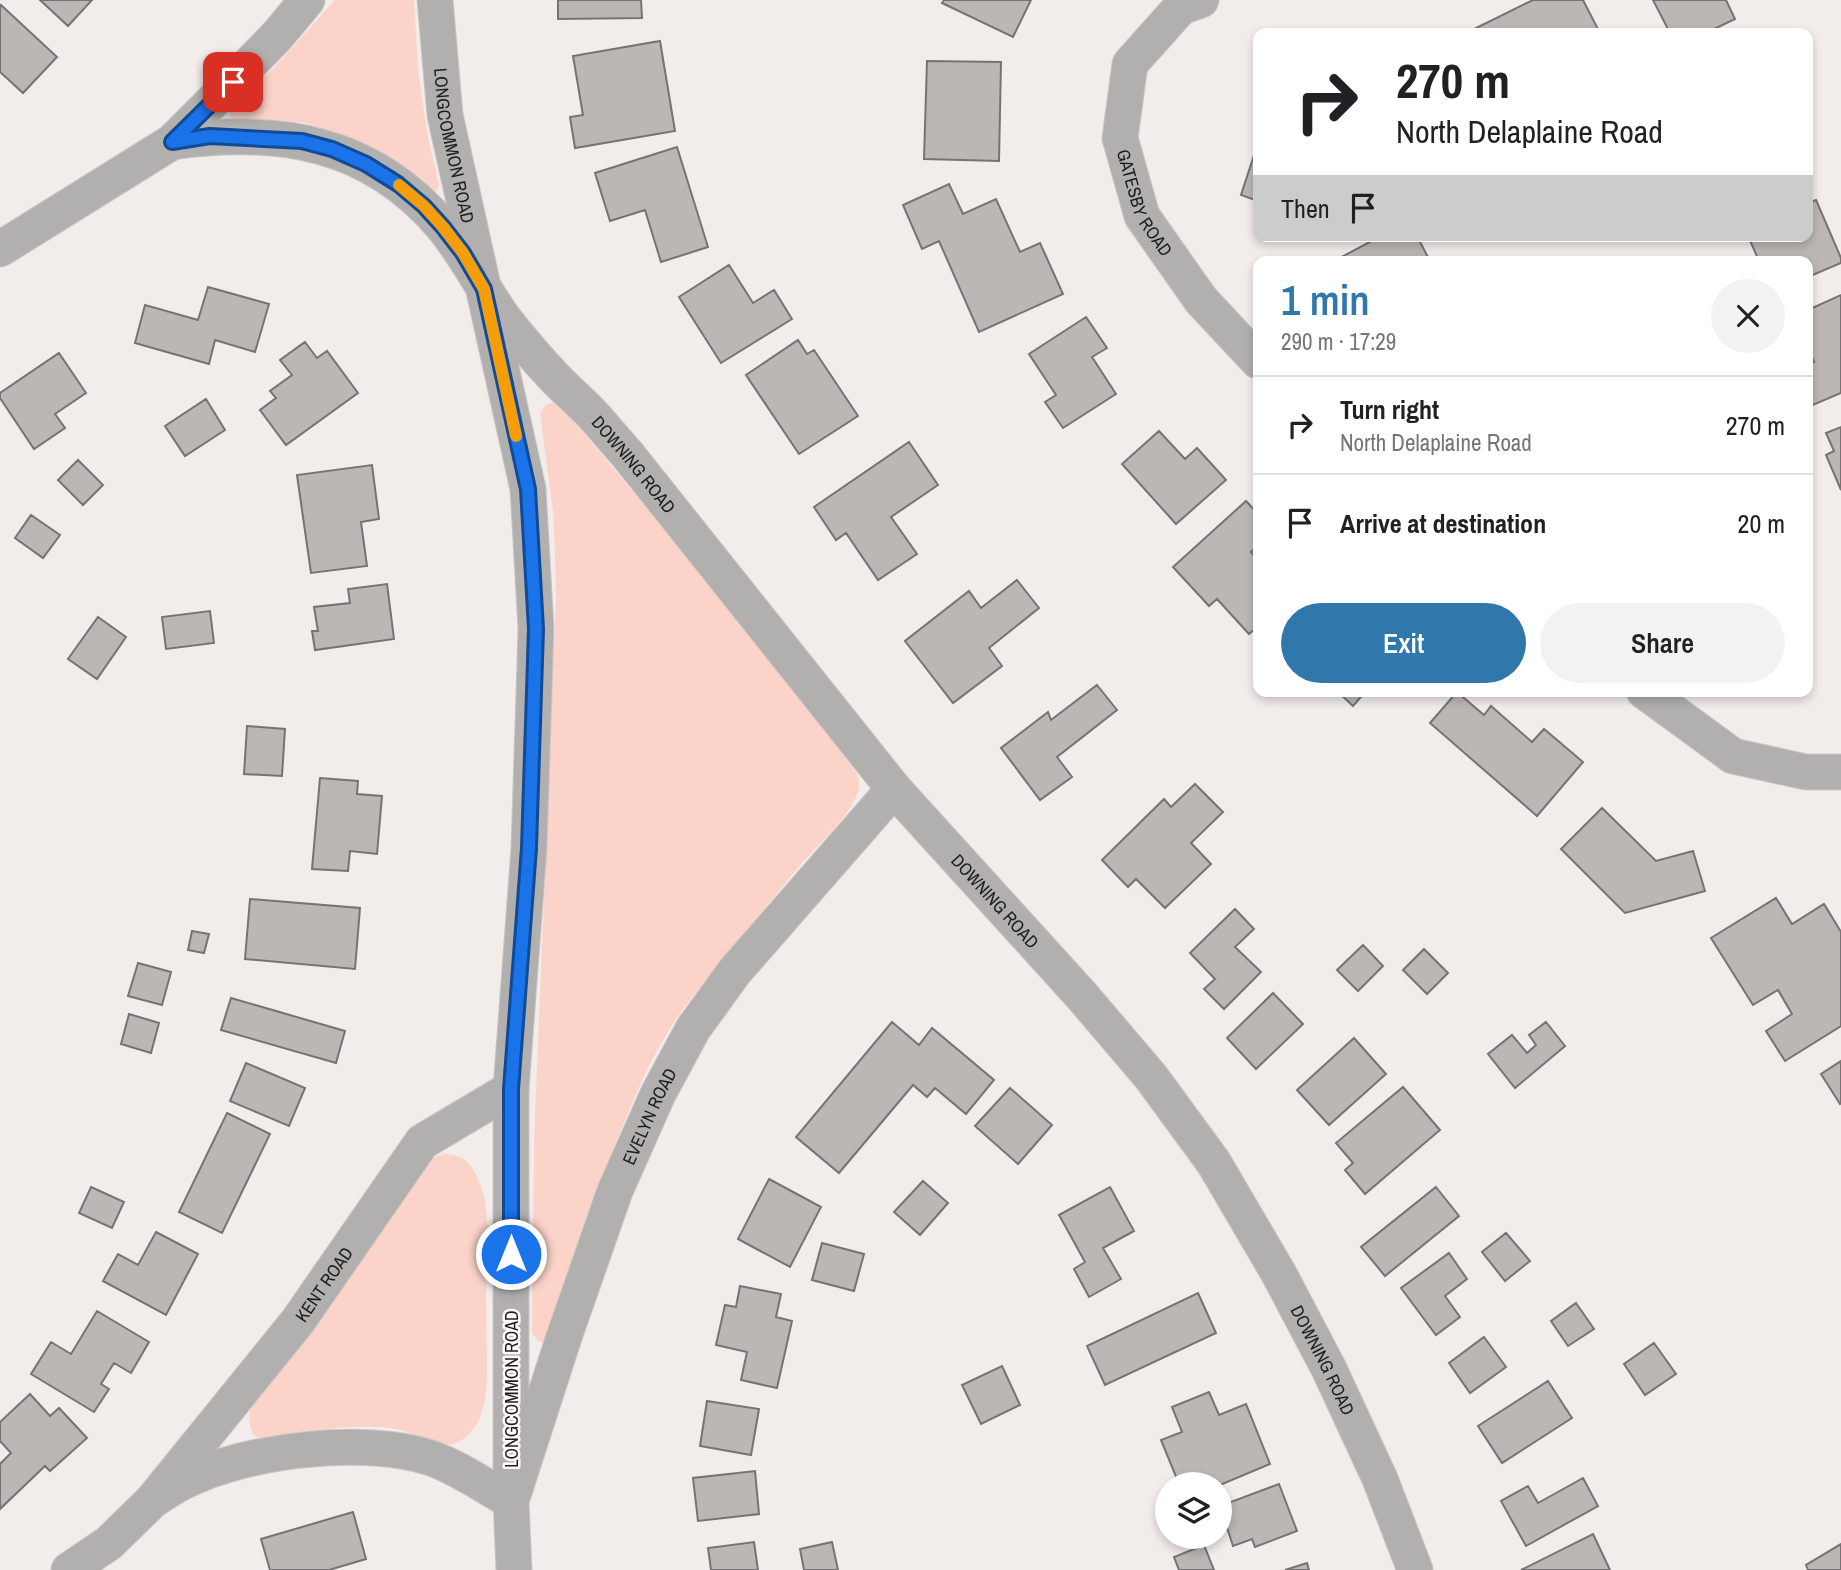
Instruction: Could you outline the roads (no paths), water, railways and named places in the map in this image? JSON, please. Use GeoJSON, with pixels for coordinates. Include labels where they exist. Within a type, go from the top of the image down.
{"type":"FeatureCollection","features":[{"type":"Feature","properties":{"kind":"street"},"geometry":{"type":"LineString","coordinates":[[0,249],[172,142],[233,82],[307,0]]}},
{"type":"Feature","properties":{"kind":"street","name":"LONGCOMMON ROAD"},"geometry":{"type":"LineString","coordinates":[[435,0],[445,115],[528,489],[536,629],[529,848],[511,1089],[514,1570]]}},
{"type":"Feature","properties":{"kind":"street","name":"GATESBY ROAD"},"geometry":{"type":"LineString","coordinates":[[1201,0],[1181,7],[1130,64],[1120,138],[1142,216],[1201,300],[1253,356]]}},
{"type":"Feature","properties":{"kind":"street","name":"LONGCOMMON ROAD"},"geometry":{"type":"LineString","coordinates":[[172,142],[210,136],[302,141],[332,149],[366,164],[398,184],[437,220],[463,253],[484,289]]}},
{"type":"Feature","properties":{"kind":"street","name":"DOWNING ROAD"},"geometry":{"type":"LineString","coordinates":[[484,289],[506,321],[553,376],[627,454],[894,789],[1082,996],[1151,1077],[1214,1163],[1279,1274],[1329,1369],[1380,1479],[1415,1570]]}},
{"type":"Feature","properties":{"kind":"street"},"geometry":{"type":"LineString","coordinates":[[1652,697],[1733,756],[1806,772],[1841,772]]}},
{"type":"Feature","properties":{"kind":"street","name":"EVELYN ROAD"},"geometry":{"type":"LineString","coordinates":[[512,1501],[564,1337],[615,1191],[664,1083],[693,1029],[735,971],[894,789]]}},
{"type":"Feature","properties":{"kind":"street","name":"KENT ROAD"},"geometry":{"type":"LineString","coordinates":[[69,1570],[98,1556],[153,1500],[298,1321],[422,1142],[511,1089]]}},
{"type":"Feature","properties":{"kind":"street","name":"KENT ROAD"},"geometry":{"type":"LineString","coordinates":[[153,1500],[185,1480],[246,1459],[329,1447],[366,1447],[401,1449],[433,1458],[512,1501]]}}]}
